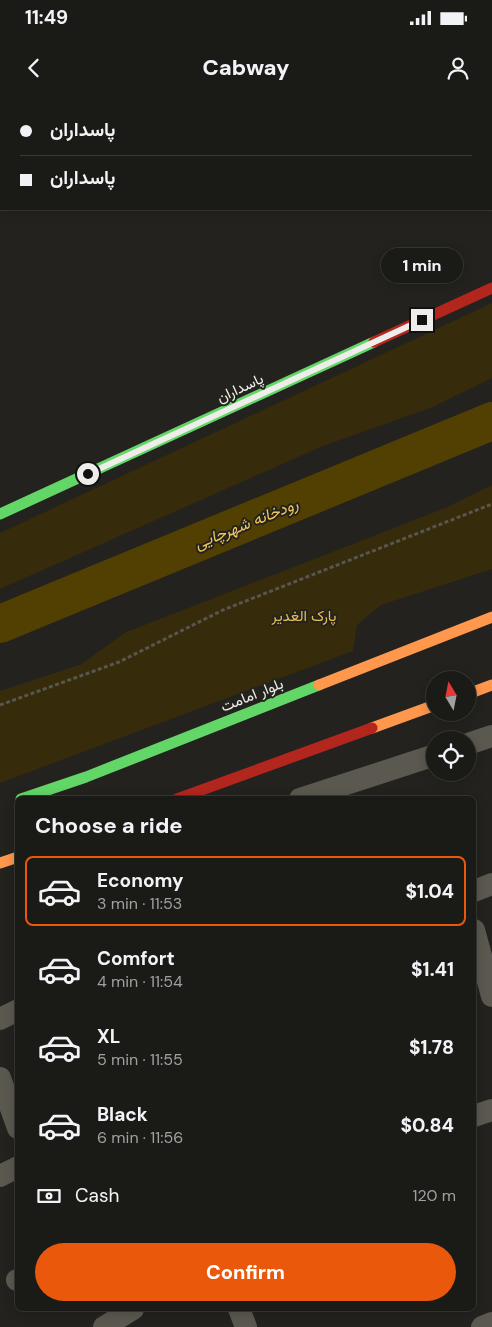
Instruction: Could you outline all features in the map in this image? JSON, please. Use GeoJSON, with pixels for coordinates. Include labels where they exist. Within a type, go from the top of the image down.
{"type":"FeatureCollection","features":[{"type":"Feature","properties":{"kind":"main road","name":"پاسداران"},"geometry":{"type":"LineString","coordinates":[[0,514],[492,288]]}},
{"type":"Feature","properties":{"kind":"main road","name":"بلوار امامت"},"geometry":{"type":"LineString","coordinates":[[28,796],[86,777],[492,617]]}},
{"type":"Feature","properties":{"kind":"main road"},"geometry":{"type":"LineString","coordinates":[[476,691],[492,685]]}},
{"type":"Feature","properties":{"kind":"main road"},"geometry":{"type":"LineString","coordinates":[[185,796],[426,708]]}},
{"type":"Feature","properties":{"kind":"main road"},"geometry":{"type":"LineString","coordinates":[[0,863],[15,858]]}},
{"type":"Feature","properties":{"kind":"street"},"geometry":{"type":"LineString","coordinates":[[476,741],[492,736]]}},
{"type":"Feature","properties":{"kind":"street"},"geometry":{"type":"LineString","coordinates":[[309,796],[426,758]]}},
{"type":"Feature","properties":{"kind":"street"},"geometry":{"type":"LineString","coordinates":[[476,890],[492,884]]}},
{"type":"Feature","properties":{"kind":"street"},"geometry":{"type":"LineString","coordinates":[[476,937],[492,996]]}},
{"type":"Feature","properties":{"kind":"street"},"geometry":{"type":"LineString","coordinates":[[0,1020],[15,1012]]}},
{"type":"Feature","properties":{"kind":"street"},"geometry":{"type":"LineString","coordinates":[[0,1078],[15,1120]]}},
{"type":"Feature","properties":{"kind":"street"},"geometry":{"type":"LineString","coordinates":[[476,1115],[492,1110]]}},
{"type":"Feature","properties":{"kind":"street"},"geometry":{"type":"LineString","coordinates":[[0,1176],[15,1168]]}},
{"type":"Feature","properties":{"kind":"street"},"geometry":{"type":"LineString","coordinates":[[104,1327],[130,1311]]}},
{"type":"Feature","properties":{"kind":"street"},"geometry":{"type":"LineString","coordinates":[[240,1311],[246,1327]]}},
{"type":"Feature","properties":{"kind":"street"},"geometry":{"type":"LineString","coordinates":[[482,1327],[492,1323]]}},
{"type":"Feature","properties":{"kind":"path"},"geometry":{"type":"LineString","coordinates":[[0,705],[120,662],[223,610],[492,504]]}},
{"type":"Feature","properties":{"kind":"green space"},"geometry":{"type":"Polygon","coordinates":[[[492,303],[492,378],[433,407],[323,446],[0,589],[0,533],[492,303]]]}},
{"type":"Feature","properties":{"kind":"green space","name":"پارک الغدیر"},"geometry":{"type":"Polygon","coordinates":[[[492,485],[492,569],[381,605],[357,625],[353,651],[0,783],[0,691],[82,664],[124,633],[445,508],[492,485]]]}},
{"type":"Feature","properties":{"kind":"waterway","name":"رودخانه شهرچایی"},"geometry":{"type":"LineString","coordinates":[[0,624],[492,421]]}},
{"type":"Feature","properties":{"kind":"traffic: fast"},"geometry":{"type":"LineString","coordinates":[[0,514],[374,342]]}},
{"type":"Feature","properties":{"kind":"traffic: fast"},"geometry":{"type":"LineString","coordinates":[[30,796],[86,777],[319,685]]}},
{"type":"Feature","properties":{"kind":"traffic: slow"},"geometry":{"type":"LineString","coordinates":[[319,685],[492,617]]}},
{"type":"Feature","properties":{"kind":"traffic: slow"},"geometry":{"type":"LineString","coordinates":[[476,691],[492,685]]}},
{"type":"Feature","properties":{"kind":"traffic: slow"},"geometry":{"type":"LineString","coordinates":[[372,728],[426,708]]}},
{"type":"Feature","properties":{"kind":"traffic: slow"},"geometry":{"type":"LineString","coordinates":[[0,863],[15,858]]}},
{"type":"Feature","properties":{"kind":"traffic: jam"},"geometry":{"type":"LineString","coordinates":[[374,342],[492,288]]}},
{"type":"Feature","properties":{"kind":"traffic: jam"},"geometry":{"type":"LineString","coordinates":[[185,796],[372,728]]}},
{"type":"Feature","properties":{"kind":"route"},"geometry":{"type":"LineString","coordinates":[[88,474],[422,320]]}}]}
